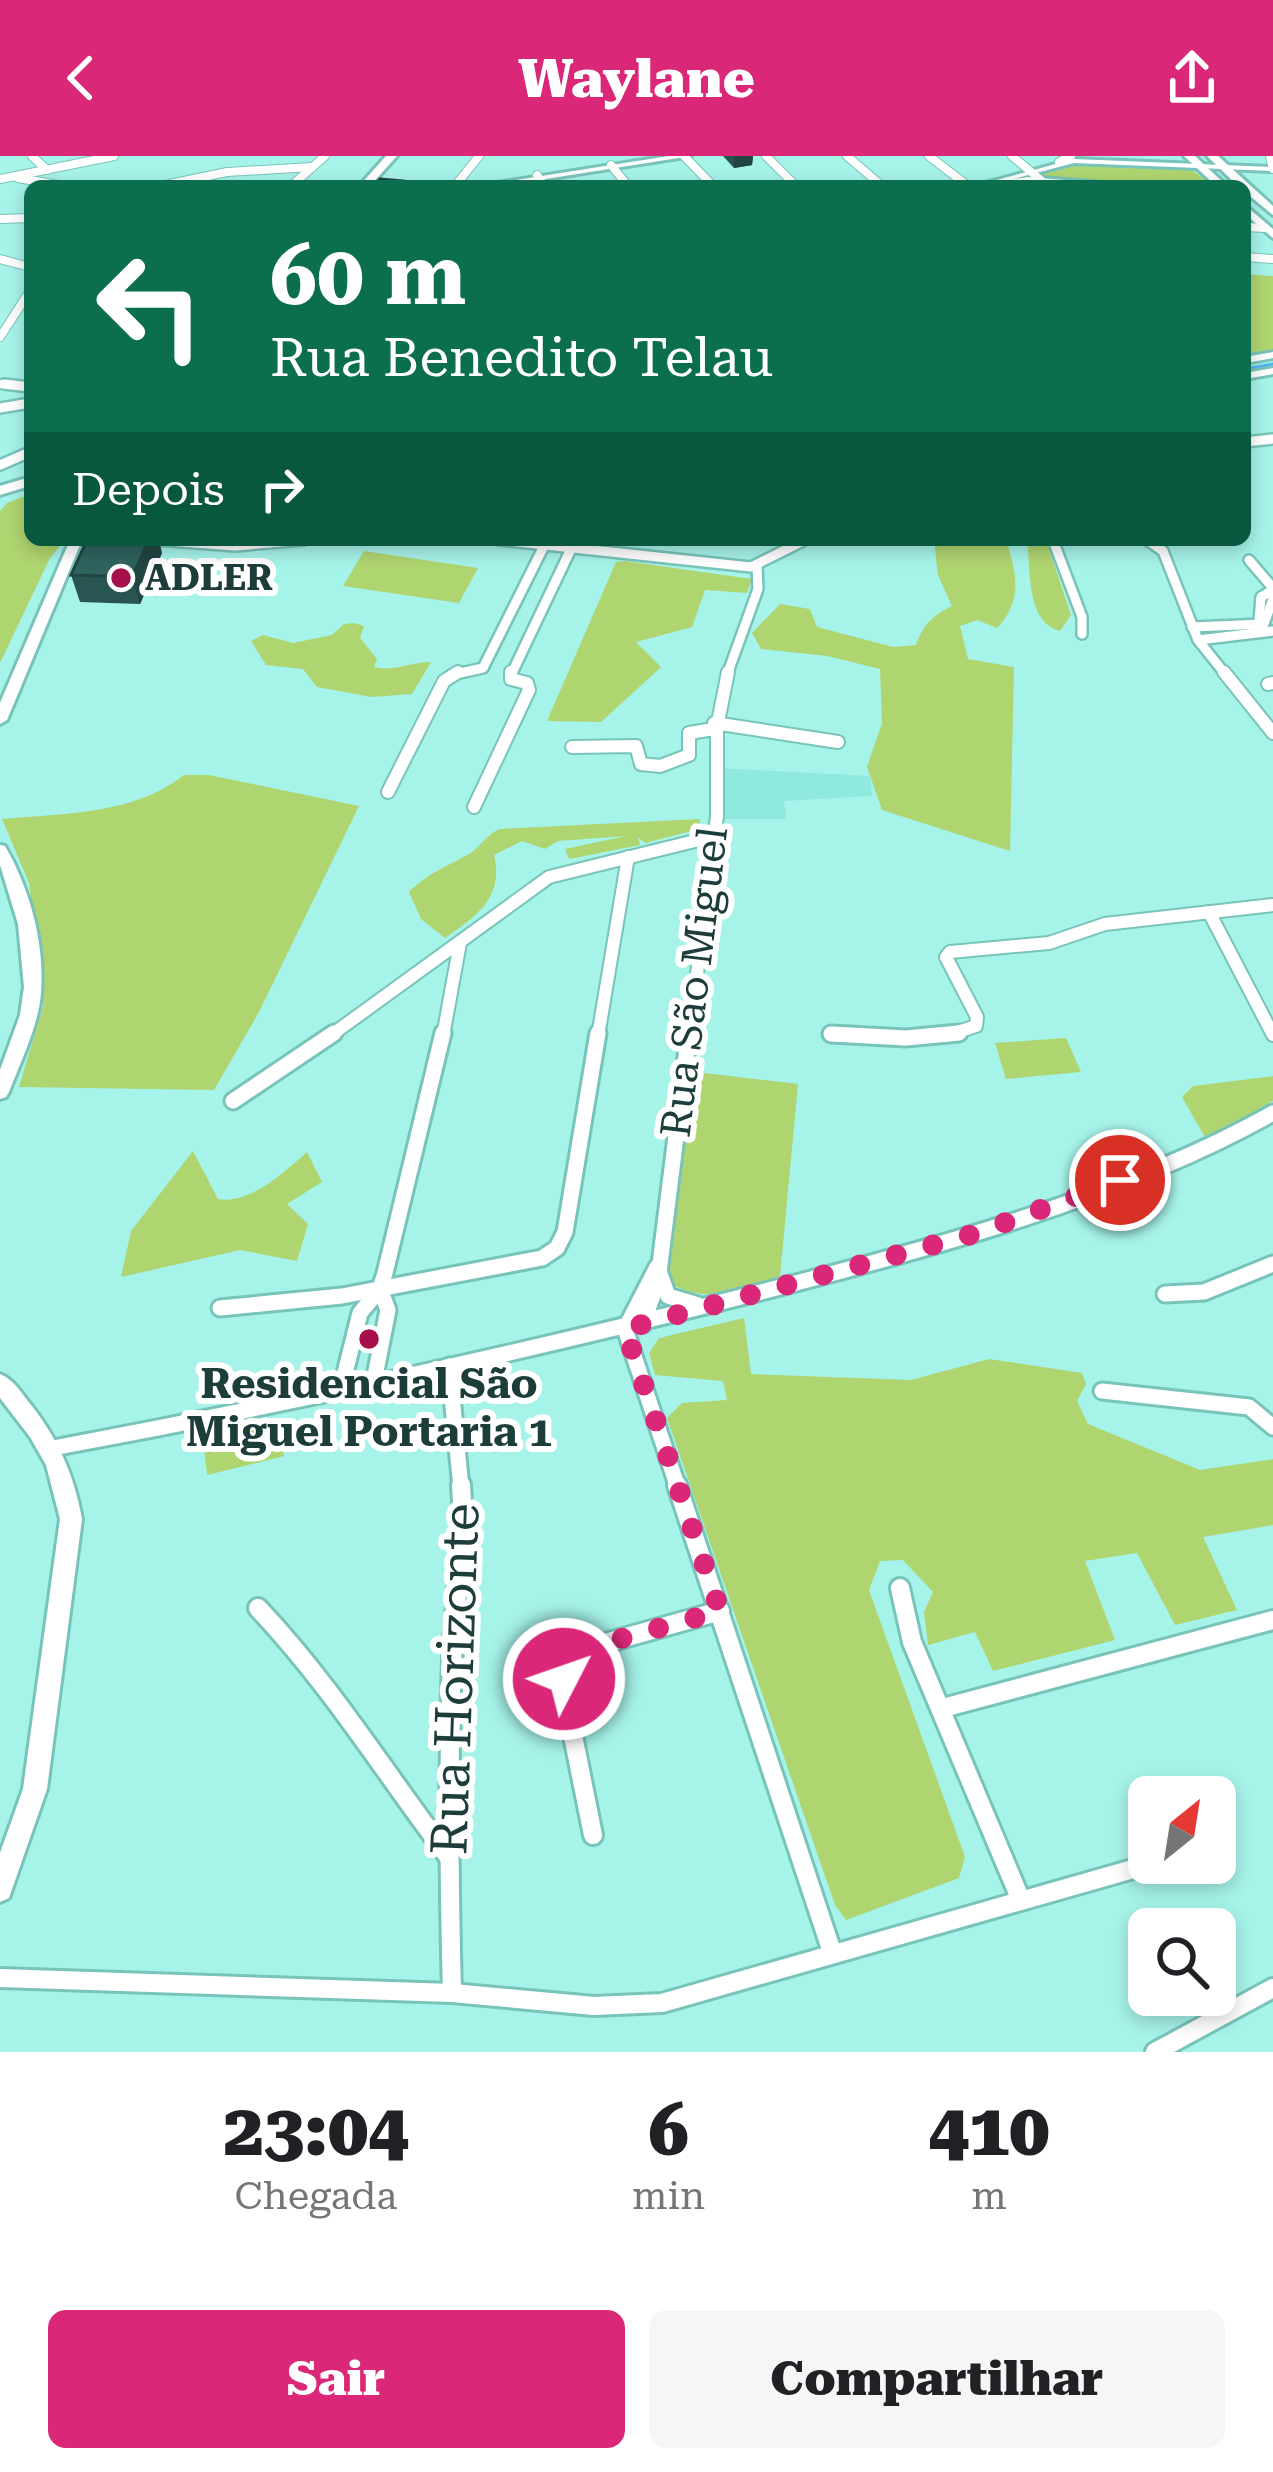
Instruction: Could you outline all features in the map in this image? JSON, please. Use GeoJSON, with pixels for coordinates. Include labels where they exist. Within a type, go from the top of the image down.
{"type":"FeatureCollection","features":[{"type":"Feature","properties":{"kind":"main road"},"geometry":{"type":"LineString","coordinates":[[370,180],[396,156]]}},
{"type":"Feature","properties":{"kind":"main road"},"geometry":{"type":"LineString","coordinates":[[512,180],[686,156]]}},
{"type":"Feature","properties":{"kind":"main road"},"geometry":{"type":"LineString","coordinates":[[1189,156],[1215,180]]}},
{"type":"Feature","properties":{"kind":"main road"},"geometry":{"type":"LineString","coordinates":[[1212,156],[1234,180]]}},
{"type":"Feature","properties":{"kind":"main road"},"geometry":{"type":"LineString","coordinates":[[0,720],[73,546]]}},
{"type":"Feature","properties":{"kind":"main road"},"geometry":{"type":"LineString","coordinates":[[0,850],[16,875],[32,985],[26,1022],[0,1092]]}},
{"type":"Feature","properties":{"kind":"main road"},"geometry":{"type":"LineString","coordinates":[[0,1383],[53,1448],[67,1485],[71,1519],[35,1789],[0,1889]]}},
{"type":"Feature","properties":{"kind":"street"},"geometry":{"type":"LineString","coordinates":[[32,156],[47,170]]}},
{"type":"Feature","properties":{"kind":"street"},"geometry":{"type":"LineString","coordinates":[[0,179],[114,156]]}},
{"type":"Feature","properties":{"kind":"street"},"geometry":{"type":"LineString","coordinates":[[298,180],[326,156]]}},
{"type":"Feature","properties":{"kind":"street"},"geometry":{"type":"LineString","coordinates":[[461,180],[479,156]]}},
{"type":"Feature","properties":{"kind":"street"},"geometry":{"type":"LineString","coordinates":[[686,156],[708,180]]}},
{"type":"Feature","properties":{"kind":"street"},"geometry":{"type":"LineString","coordinates":[[766,156],[790,180]]}},
{"type":"Feature","properties":{"kind":"street"},"geometry":{"type":"LineString","coordinates":[[848,156],[875,180]]}},
{"type":"Feature","properties":{"kind":"street"},"geometry":{"type":"LineString","coordinates":[[929,156],[959,180]]}},
{"type":"Feature","properties":{"kind":"street"},"geometry":{"type":"LineString","coordinates":[[1012,156],[1040,180]]}},
{"type":"Feature","properties":{"kind":"street"},"geometry":{"type":"LineString","coordinates":[[1002,180],[1072,156],[1085,161]]}},
{"type":"Feature","properties":{"kind":"street"},"geometry":{"type":"LineString","coordinates":[[1059,162],[1273,169],[1270,156]]}},
{"type":"Feature","properties":{"kind":"street"},"geometry":{"type":"LineString","coordinates":[[610,165],[623,180]]}},
{"type":"Feature","properties":{"kind":"street"},"geometry":{"type":"LineString","coordinates":[[189,180],[227,172],[313,167]]}},
{"type":"Feature","properties":{"kind":"street"},"geometry":{"type":"LineString","coordinates":[[537,175],[540,180]]}},
{"type":"Feature","properties":{"kind":"street"},"geometry":{"type":"LineString","coordinates":[[13,177],[30,180]]}},
{"type":"Feature","properties":{"kind":"street"},"geometry":{"type":"LineString","coordinates":[[0,337],[24,300]]}},
{"type":"Feature","properties":{"kind":"street"},"geometry":{"type":"LineString","coordinates":[[388,792],[444,681],[454,673],[478,673],[483,668],[544,546]]}},
{"type":"Feature","properties":{"kind":"street"},"geometry":{"type":"LineString","coordinates":[[551,546],[757,566],[794,546]]}},
{"type":"Feature","properties":{"kind":"street"},"geometry":{"type":"LineString","coordinates":[[1055,546],[1082,617],[1082,634]]}},
{"type":"Feature","properties":{"kind":"street"},"geometry":{"type":"LineString","coordinates":[[1156,546],[1163,551],[1198,640],[1273,733]]}},
{"type":"Feature","properties":{"kind":"street"},"geometry":{"type":"LineString","coordinates":[[474,807],[529,691],[527,683],[512,679],[511,673],[571,549]]}},
{"type":"Feature","properties":{"kind":"street"},"geometry":{"type":"LineString","coordinates":[[1249,560],[1273,589],[1261,597],[1260,617],[1249,626]]}},
{"type":"Feature","properties":{"kind":"street","name":"Rua São Miguel"},"geometry":{"type":"LineString","coordinates":[[634,1326],[659,1262],[715,836],[714,726],[758,589],[757,566]]}},
{"type":"Feature","properties":{"kind":"street"},"geometry":{"type":"LineString","coordinates":[[1192,627],[1267,622],[1273,599]]}},
{"type":"Feature","properties":{"kind":"street"},"geometry":{"type":"LineString","coordinates":[[1198,640],[1273,632]]}},
{"type":"Feature","properties":{"kind":"street"},"geometry":{"type":"LineString","coordinates":[[572,747],[636,746],[641,764],[660,766],[689,755],[689,733],[714,726],[838,742]]}},
{"type":"Feature","properties":{"kind":"street"},"geometry":{"type":"LineString","coordinates":[[233,1101],[549,877],[715,836]]}},
{"type":"Feature","properties":{"kind":"street"},"geometry":{"type":"LineString","coordinates":[[667,849],[712,854]]}},
{"type":"Feature","properties":{"kind":"street"},"geometry":{"type":"LineString","coordinates":[[220,1308],[305,1303],[542,1258],[557,1248],[565,1232],[628,857]]}},
{"type":"Feature","properties":{"kind":"street"},"geometry":{"type":"LineString","coordinates":[[830,1034],[922,1037],[976,1027],[977,1017],[946,957],[950,952],[1049,943],[1106,924],[1273,905]]}},
{"type":"Feature","properties":{"kind":"street"},"geometry":{"type":"LineString","coordinates":[[1209,912],[1273,1035]]}},
{"type":"Feature","properties":{"kind":"street"},"geometry":{"type":"LineString","coordinates":[[341,1389],[360,1313],[380,1289],[457,977],[460,944]]}},
{"type":"Feature","properties":{"kind":"street"},"geometry":{"type":"LineString","coordinates":[[53,1448],[634,1326],[977,1233],[1230,1138],[1273,1113]]}},
{"type":"Feature","properties":{"kind":"street"},"geometry":{"type":"LineString","coordinates":[[659,1262],[668,1296],[678,1302],[712,1305]]}},
{"type":"Feature","properties":{"kind":"street"},"geometry":{"type":"LineString","coordinates":[[1165,1294],[1204,1292],[1273,1264]]}},
{"type":"Feature","properties":{"kind":"street"},"geometry":{"type":"LineString","coordinates":[[374,1382],[388,1310],[380,1289]]}},
{"type":"Feature","properties":{"kind":"street"},"geometry":{"type":"LineString","coordinates":[[634,1326],[720,1611],[832,1952]]}},
{"type":"Feature","properties":{"kind":"street","name":"Rua Horizonte"},"geometry":{"type":"LineString","coordinates":[[448,1366],[464,1519],[452,1656],[448,1856],[452,1993]]}},
{"type":"Feature","properties":{"kind":"street"},"geometry":{"type":"LineString","coordinates":[[1102,1390],[1249,1407],[1273,1426]]}},
{"type":"Feature","properties":{"kind":"street"},"geometry":{"type":"LineString","coordinates":[[900,1588],[912,1642],[1020,1898]]}},
{"type":"Feature","properties":{"kind":"street"},"geometry":{"type":"LineString","coordinates":[[258,1608],[312,1665],[377,1763],[448,1856]]}},
{"type":"Feature","properties":{"kind":"street"},"geometry":{"type":"LineString","coordinates":[[593,1835],[564,1691],[567,1669],[584,1649],[720,1611]]}},
{"type":"Feature","properties":{"kind":"street"},"geometry":{"type":"LineString","coordinates":[[943,1708],[1273,1621]]}},
{"type":"Feature","properties":{"kind":"street"},"geometry":{"type":"LineString","coordinates":[[0,1978],[452,1993],[594,2006],[662,2003],[1128,1870]]}},
{"type":"Feature","properties":{"kind":"street"},"geometry":{"type":"LineString","coordinates":[[1155,2052],[1273,1988]]}},
{"type":"Feature","properties":{"kind":"shaded area"},"geometry":{"type":"Polygon","coordinates":[[[719,768],[870,776],[872,796],[784,801],[787,819],[723,819],[719,768]]]}},
{"type":"Feature","properties":{"kind":"green space"},"geometry":{"type":"Polygon","coordinates":[[[1064,164],[1192,170],[1206,180],[1051,180],[1037,173],[1064,164]]]}},
{"type":"Feature","properties":{"kind":"green space"},"geometry":{"type":"Polygon","coordinates":[[[1251,274],[1273,276],[1273,350],[1251,354],[1251,274]]]}},
{"type":"Feature","properties":{"kind":"green space"},"geometry":{"type":"Polygon","coordinates":[[[24,496],[24,546],[60,546],[0,663],[0,511],[24,496]]]}},
{"type":"Feature","properties":{"kind":"green space"},"geometry":{"type":"Polygon","coordinates":[[[935,546],[1008,546],[1015,587],[1011,608],[997,628],[977,620],[960,626],[968,659],[1014,667],[1010,851],[882,810],[867,767],[882,723],[880,669],[827,656],[761,649],[752,633],[780,604],[810,609],[817,627],[893,647],[916,645],[930,621],[952,606],[938,575],[935,546]]]}},
{"type":"Feature","properties":{"kind":"green space"},"geometry":{"type":"Polygon","coordinates":[[[1027,546],[1048,546],[1071,615],[1060,631],[1041,617],[1030,580],[1027,546]]]}},
{"type":"Feature","properties":{"kind":"green space"},"geometry":{"type":"Polygon","coordinates":[[[364,551],[478,568],[459,603],[343,586],[364,551]]]}},
{"type":"Feature","properties":{"kind":"green space"},"geometry":{"type":"Polygon","coordinates":[[[616,562],[752,579],[747,593],[705,590],[692,627],[636,642],[661,667],[601,722],[547,721],[616,562]]]}},
{"type":"Feature","properties":{"kind":"green space"},"geometry":{"type":"Polygon","coordinates":[[[344,624],[364,626],[360,638],[377,659],[374,667],[431,662],[412,694],[372,697],[317,687],[303,669],[266,665],[251,641],[263,635],[293,643],[332,635],[344,624]]]}},
{"type":"Feature","properties":{"kind":"green space"},"geometry":{"type":"Polygon","coordinates":[[[184,775],[209,775],[359,806],[259,1012],[214,1090],[19,1087],[43,1006],[29,883],[2,819],[121,805],[184,775]]]}},
{"type":"Feature","properties":{"kind":"green space"},"geometry":{"type":"Polygon","coordinates":[[[700,819],[699,829],[645,843],[638,837],[640,845],[569,859],[565,849],[626,836],[558,841],[545,849],[522,841],[494,855],[491,894],[477,913],[445,938],[421,919],[409,892],[500,829],[700,819]]]}},
{"type":"Feature","properties":{"kind":"green space"},"geometry":{"type":"Polygon","coordinates":[[[1066,1038],[1081,1072],[1006,1079],[995,1043],[1066,1038]]]}},
{"type":"Feature","properties":{"kind":"green space"},"geometry":{"type":"Polygon","coordinates":[[[687,1071],[798,1084],[780,1276],[712,1294],[672,1284],[669,1267],[687,1071]]]}},
{"type":"Feature","properties":{"kind":"green space"},"geometry":{"type":"Polygon","coordinates":[[[1273,1076],[1273,1101],[1206,1139],[1182,1097],[1193,1086],[1273,1076]]]}},
{"type":"Feature","properties":{"kind":"green space"},"geometry":{"type":"Polygon","coordinates":[[[193,1151],[218,1199],[230,1200],[266,1185],[307,1152],[322,1182],[287,1204],[308,1224],[297,1261],[240,1250],[121,1277],[131,1231],[193,1151]]]}},
{"type":"Feature","properties":{"kind":"green space"},"geometry":{"type":"Polygon","coordinates":[[[744,1318],[751,1374],[911,1380],[989,1359],[1082,1373],[1086,1384],[1077,1401],[1088,1424],[1200,1470],[1273,1459],[1273,1525],[1203,1537],[1237,1610],[1175,1625],[1137,1553],[1085,1561],[1115,1640],[993,1671],[975,1632],[928,1645],[924,1612],[933,1592],[903,1560],[880,1561],[869,1590],[965,1857],[959,1878],[846,1920],[835,1905],[667,1418],[682,1403],[727,1400],[723,1381],[655,1375],[649,1353],[659,1338],[744,1318]]]}},
{"type":"Feature","properties":{"kind":"green space"},"geometry":{"type":"Polygon","coordinates":[[[278,1419],[284,1456],[207,1475],[203,1438],[278,1419]]]}},
{"type":"Feature","properties":{"kind":"building"},"geometry":{"type":"Polygon","coordinates":[[[84,546],[146,546],[132,577],[71,575],[84,546]]]}},
{"type":"Feature","properties":{"kind":"waterway"},"geometry":{"type":"LineString","coordinates":[[1251,368],[1273,364]]}},
{"type":"Feature","properties":{"kind":"place","name":"ADLER"},"geometry":{"type":"Point","coordinates":[121,578]}},
{"type":"Feature","properties":{"kind":"place","name":"Residencial São Miguel Portaria 1"},"geometry":{"type":"Point","coordinates":[369,1339]}},
{"type":"Feature","properties":{"kind":"route"},"geometry":{"type":"LineString","coordinates":[[564,1679],[584,1649],[720,1611],[625,1329],[977,1233],[1120,1180]]}}]}
